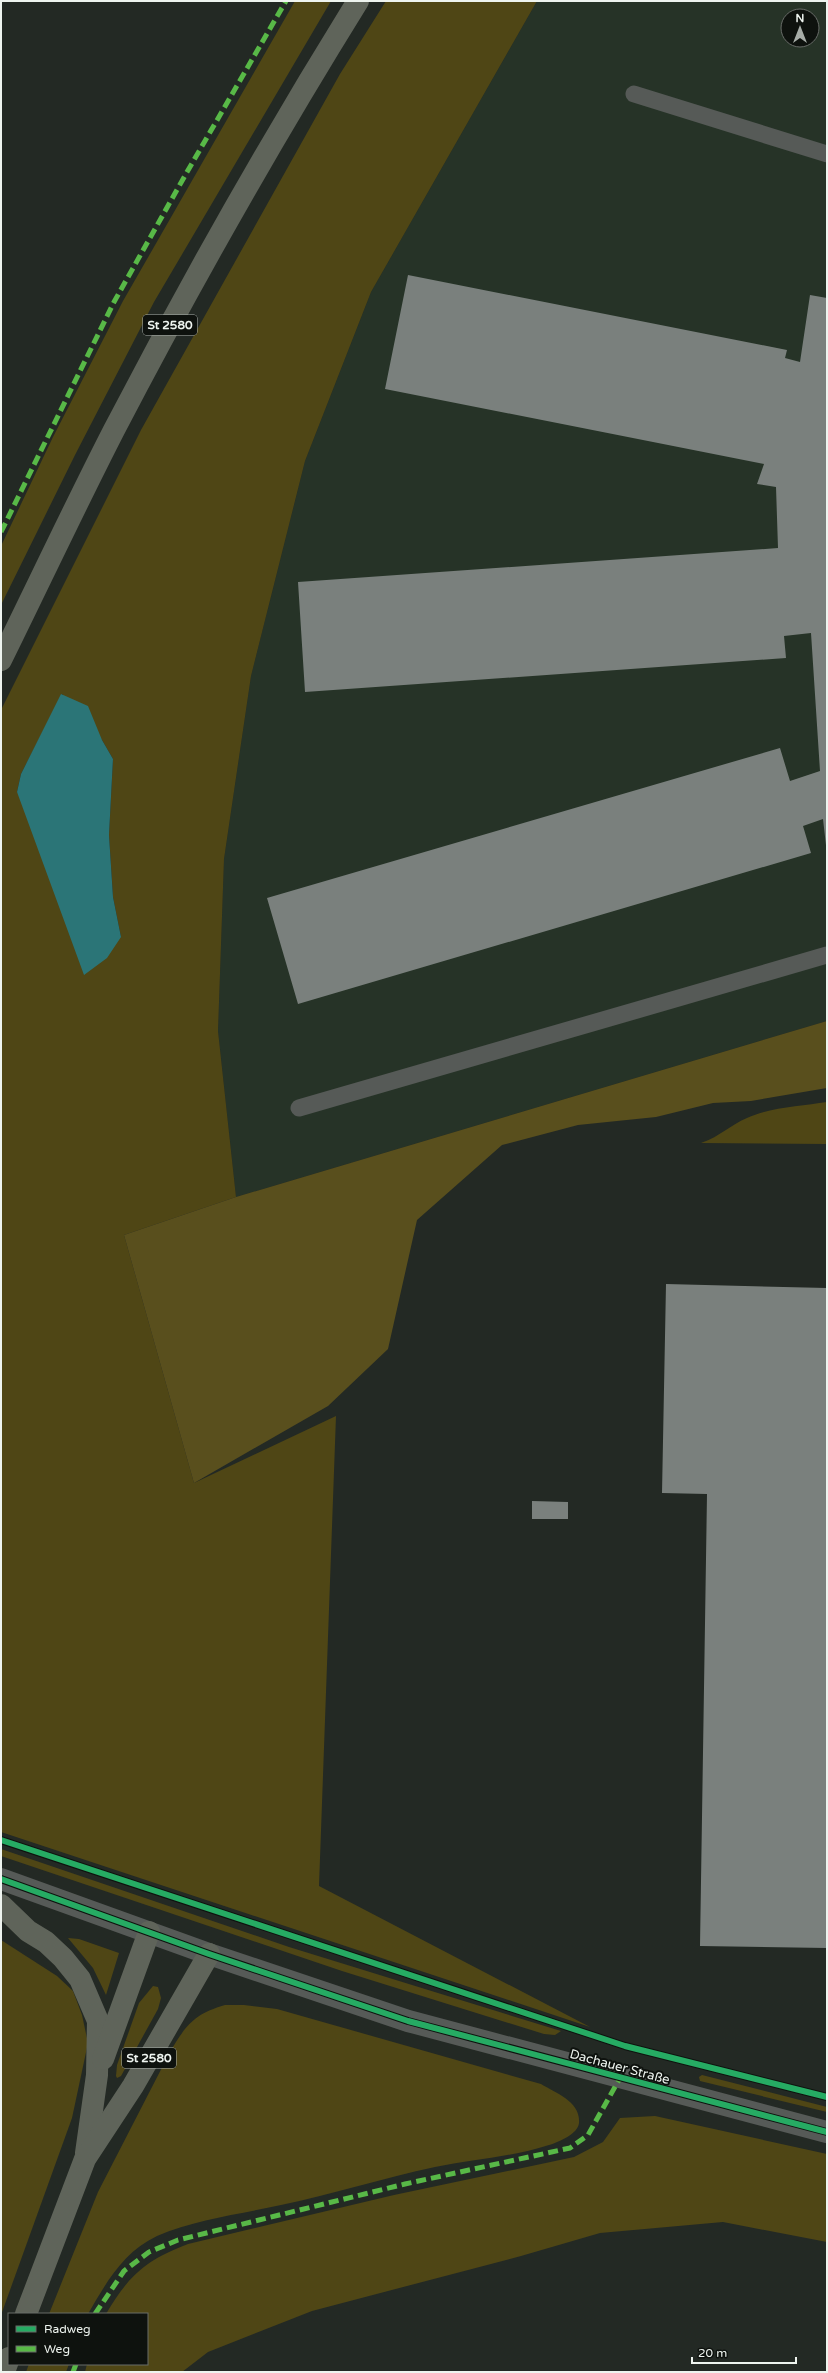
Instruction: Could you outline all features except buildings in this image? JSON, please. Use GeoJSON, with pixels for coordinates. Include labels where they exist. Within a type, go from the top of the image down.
{"type":"FeatureCollection","features":[{"type":"Feature","properties":{"kind":"highway","name":"St 2580"},"geometry":{"type":"LineString","coordinates":[[1,660],[113,432],[168,329],[264,156],[358,1]]}},
{"type":"Feature","properties":{"kind":"highway","name":"St 2580"},"geometry":{"type":"LineString","coordinates":[[1,1905],[28,1931],[46,1942],[63,1958],[80,1979],[98,2021],[97,2075],[85,2159]]}},
{"type":"Feature","properties":{"kind":"highway","name":"St 2580"},"geometry":{"type":"LineString","coordinates":[[97,2075],[150,1932]]}},
{"type":"Feature","properties":{"kind":"highway","name":"St 2580"},"geometry":{"type":"LineString","coordinates":[[26,2313],[85,2159],[133,2086],[209,1954]]}},
{"type":"Feature","properties":{"kind":"highway"},"geometry":{"type":"LineString","coordinates":[[4,2372],[8,2361]]}},
{"type":"Feature","properties":{"kind":"street","name":"Dachauer Straße"},"geometry":{"type":"LineString","coordinates":[[1,1879],[209,1954],[408,2021],[827,2132]]}},
{"type":"Feature","properties":{"kind":"lane"},"geometry":{"type":"LineString","coordinates":[[634,94],[827,154]]}},
{"type":"Feature","properties":{"kind":"lane"},"geometry":{"type":"LineString","coordinates":[[299,1108],[827,955]]}},
{"type":"Feature","properties":{"kind":"shaded area"},"geometry":{"type":"Polygon","coordinates":[[[295,1],[331,1],[154,302],[75,455],[1,605],[1,546],[53,437],[123,301],[295,1]]]}},
{"type":"Feature","properties":{"kind":"shaded area"},"geometry":{"type":"Polygon","coordinates":[[[386,1],[537,1],[371,292],[305,461],[251,676],[224,859],[218,1031],[236,1197],[124,1235],[194,1483],[336,1416],[319,1886],[590,2027],[1,1832],[1,710],[141,430],[340,74],[386,1]],[[62,694],[21,774],[17,792],[121,937],[113,897],[109,835],[113,759],[102,740],[62,694]]]}},
{"type":"Feature","properties":{"kind":"shaded area"},"geometry":{"type":"Polygon","coordinates":[[[537,1],[827,1],[827,1021],[236,1197],[218,1031],[224,859],[251,676],[305,461],[371,292],[537,1]]]}},
{"type":"Feature","properties":{"kind":"shaded area"},"geometry":{"type":"Polygon","coordinates":[[[827,1021],[827,1088],[751,1101],[713,1103],[656,1117],[578,1125],[502,1145],[417,1220],[388,1349],[328,1406],[194,1483],[124,1235],[236,1197],[827,1021]]]}},
{"type":"Feature","properties":{"kind":"shaded area"},"geometry":{"type":"Polygon","coordinates":[[[827,1102],[827,1144],[701,1143],[756,1114],[787,1107],[827,1102]]]}},
{"type":"Feature","properties":{"kind":"shaded area"},"geometry":{"type":"Polygon","coordinates":[[[1,1849],[289,1947],[561,2031],[555,2035],[544,2034],[342,1971],[1,1856],[1,1849]]]}},
{"type":"Feature","properties":{"kind":"shaded area"},"geometry":{"type":"Polygon","coordinates":[[[68,1938],[79,1939],[119,1953],[106,1995],[93,1968],[68,1938]]]}},
{"type":"Feature","properties":{"kind":"shaded area"},"geometry":{"type":"Polygon","coordinates":[[[1,1940],[57,1976],[73,1991],[82,2015],[88,2043],[72,2118],[1,2315],[1,1940]]]}},
{"type":"Feature","properties":{"kind":"shaded area"},"geometry":{"type":"Polygon","coordinates":[[[153,1986],[158,1987],[161,1998],[158,2009],[121,2076],[117,2078],[117,2065],[139,2003],[153,1986]]]}},
{"type":"Feature","properties":{"kind":"shaded area"},"geometry":{"type":"Polygon","coordinates":[[[225,2005],[244,2005],[277,2009],[541,2084],[572,2104],[579,2116],[578,2127],[572,2134],[563,2140],[535,2149],[435,2167],[300,2201],[203,2221],[172,2230],[157,2236],[134,2251],[116,2269],[89,2313],[49,2313],[98,2192],[170,2052],[186,2028],[192,2022],[214,2008],[225,2005]]]}},
{"type":"Feature","properties":{"kind":"shaded area"},"geometry":{"type":"Polygon","coordinates":[[[702,2075],[827,2107],[827,2112],[700,2081],[699,2077],[702,2075]]]}},
{"type":"Feature","properties":{"kind":"shaded area"},"geometry":{"type":"Polygon","coordinates":[[[655,2116],[827,2154],[827,2242],[723,2222],[600,2233],[521,2256],[312,2311],[208,2352],[182,2372],[85,2372],[87,2365],[148,2365],[148,2313],[107,2313],[114,2300],[140,2270],[173,2250],[188,2244],[394,2195],[574,2157],[603,2142],[620,2118],[655,2116]]]}},
{"type":"Feature","properties":{"kind":"shaded area"},"geometry":{"type":"Polygon","coordinates":[[[29,2365],[69,2365],[66,2372],[26,2372],[29,2365]]]}},
{"type":"Feature","properties":{"kind":"water"},"geometry":{"type":"Polygon","coordinates":[[[61,694],[88,706],[102,740],[113,759],[109,835],[113,897],[121,937],[107,958],[84,975],[17,792],[21,774],[61,694]]]}},
{"type":"Feature","properties":{"kind":"marked path"},"geometry":{"type":"LineString","coordinates":[[1,532],[114,302],[286,1]]}},
{"type":"Feature","properties":{"kind":"marked path"},"geometry":{"type":"LineString","coordinates":[[96,2313],[124,2271],[149,2252],[178,2240],[405,2184],[570,2148],[588,2135],[620,2078]]}},
{"type":"Feature","properties":{"kind":"marked path"},"geometry":{"type":"LineString","coordinates":[[73,2372],[76,2365]]}},
{"type":"Feature","properties":{"kind":"cycle path"},"geometry":{"type":"LineString","coordinates":[[1,1840],[625,2046],[827,2097]]}},
{"type":"Feature","properties":{"kind":"cycle path"},"geometry":{"type":"LineString","coordinates":[[1,1879],[209,1954],[408,2021],[827,2132]]}}]}
